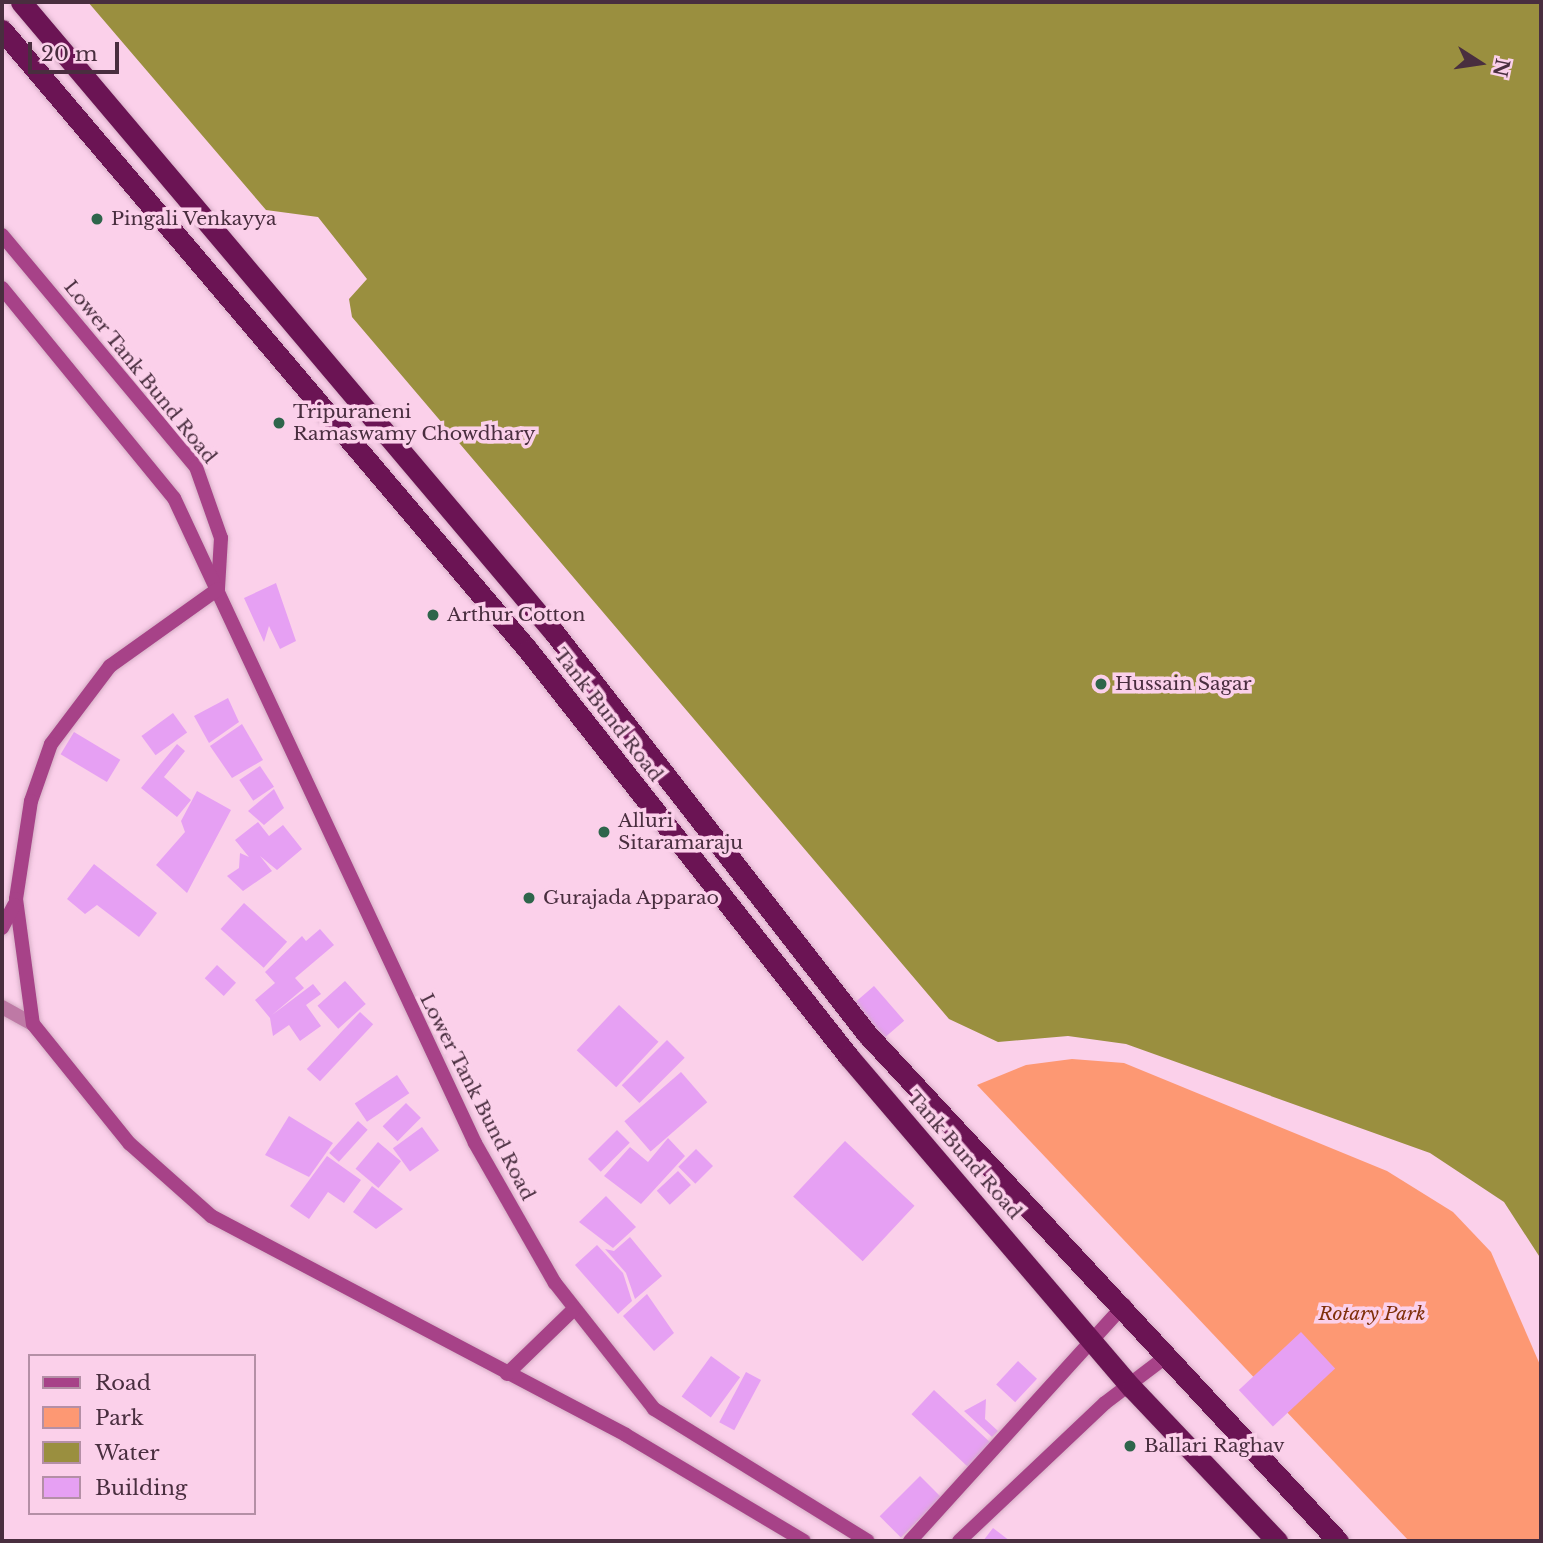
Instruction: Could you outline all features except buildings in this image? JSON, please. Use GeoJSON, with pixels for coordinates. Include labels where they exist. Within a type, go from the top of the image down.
{"type":"FeatureCollection","features":[{"type":"Feature","properties":{"kind":"highway"},"geometry":{"type":"LineString","coordinates":[[21,2],[553,631],[867,1034],[1124,1305],[1167,1356],[1338,1541]]}},
{"type":"Feature","properties":{"kind":"highway","name":"Tank Bund Road"},"geometry":{"type":"LineString","coordinates":[[2,30],[528,650],[849,1057],[1132,1388],[1277,1541]]}},
{"type":"Feature","properties":{"kind":"main road","name":"Lower Tank Bund Road"},"geometry":{"type":"LineString","coordinates":[[2,235],[196,467],[222,538],[218,589]]}},
{"type":"Feature","properties":{"kind":"main road","name":"Lower Tank Bund Road"},"geometry":{"type":"LineString","coordinates":[[2,288],[161,476],[218,589],[342,869],[475,1143],[574,1309],[654,1409],[867,1541]]}},
{"type":"Feature","properties":{"kind":"main road"},"geometry":{"type":"LineString","coordinates":[[218,589],[110,666],[79,701],[51,744],[31,801],[16,899],[33,1024],[130,1144],[211,1216],[626,1435],[804,1541]]}},
{"type":"Feature","properties":{"kind":"main road"},"geometry":{"type":"LineString","coordinates":[[2,928],[16,899]]}},
{"type":"Feature","properties":{"kind":"main road"},"geometry":{"type":"LineString","coordinates":[[909,1541],[1042,1401],[1090,1338],[1124,1305]]}},
{"type":"Feature","properties":{"kind":"main road"},"geometry":{"type":"LineString","coordinates":[[507,1374],[574,1309]]}},
{"type":"Feature","properties":{"kind":"main road"},"geometry":{"type":"LineString","coordinates":[[959,1541],[1105,1403],[1132,1388],[1167,1356]]}},
{"type":"Feature","properties":{"kind":"street"},"geometry":{"type":"LineString","coordinates":[[2,1007],[33,1024]]}},
{"type":"Feature","properties":{"kind":"green space","name":"Rotary Park"},"geometry":{"type":"Polygon","coordinates":[[[1072,1059],[1124,1063],[1387,1171],[1453,1212],[1491,1252],[1541,1367],[1541,1541],[1409,1541],[977,1085],[1026,1065],[1072,1059]]]}},
{"type":"Feature","properties":{"kind":"water","name":"Hussain Sagar"},"geometry":{"type":"Polygon","coordinates":[[[88,2],[1541,2],[1541,1259],[1504,1202],[1430,1153],[1126,1044],[1068,1036],[998,1042],[949,1019],[352,317],[349,299],[367,279],[318,217],[266,210],[88,2]]]}},
{"type":"Feature","properties":{"kind":"place","name":"Pingali Venkayya"},"geometry":{"type":"Point","coordinates":[97,219]}},
{"type":"Feature","properties":{"kind":"place","name":"Tripuraneni Ramaswamy Chowdhary"},"geometry":{"type":"Point","coordinates":[279,423]}},
{"type":"Feature","properties":{"kind":"place","name":"Arthur Cotton"},"geometry":{"type":"Point","coordinates":[433,615]}},
{"type":"Feature","properties":{"kind":"place","name":"Hussain Sagar"},"geometry":{"type":"Point","coordinates":[1101,684]}},
{"type":"Feature","properties":{"kind":"place","name":"Alluri Sitaramaraju"},"geometry":{"type":"Point","coordinates":[604,832]}},
{"type":"Feature","properties":{"kind":"place","name":"Gurajada Apparao"},"geometry":{"type":"Point","coordinates":[529,898]}},
{"type":"Feature","properties":{"kind":"place","name":"Ballari Raghav"},"geometry":{"type":"Point","coordinates":[1130,1446]}}]}
